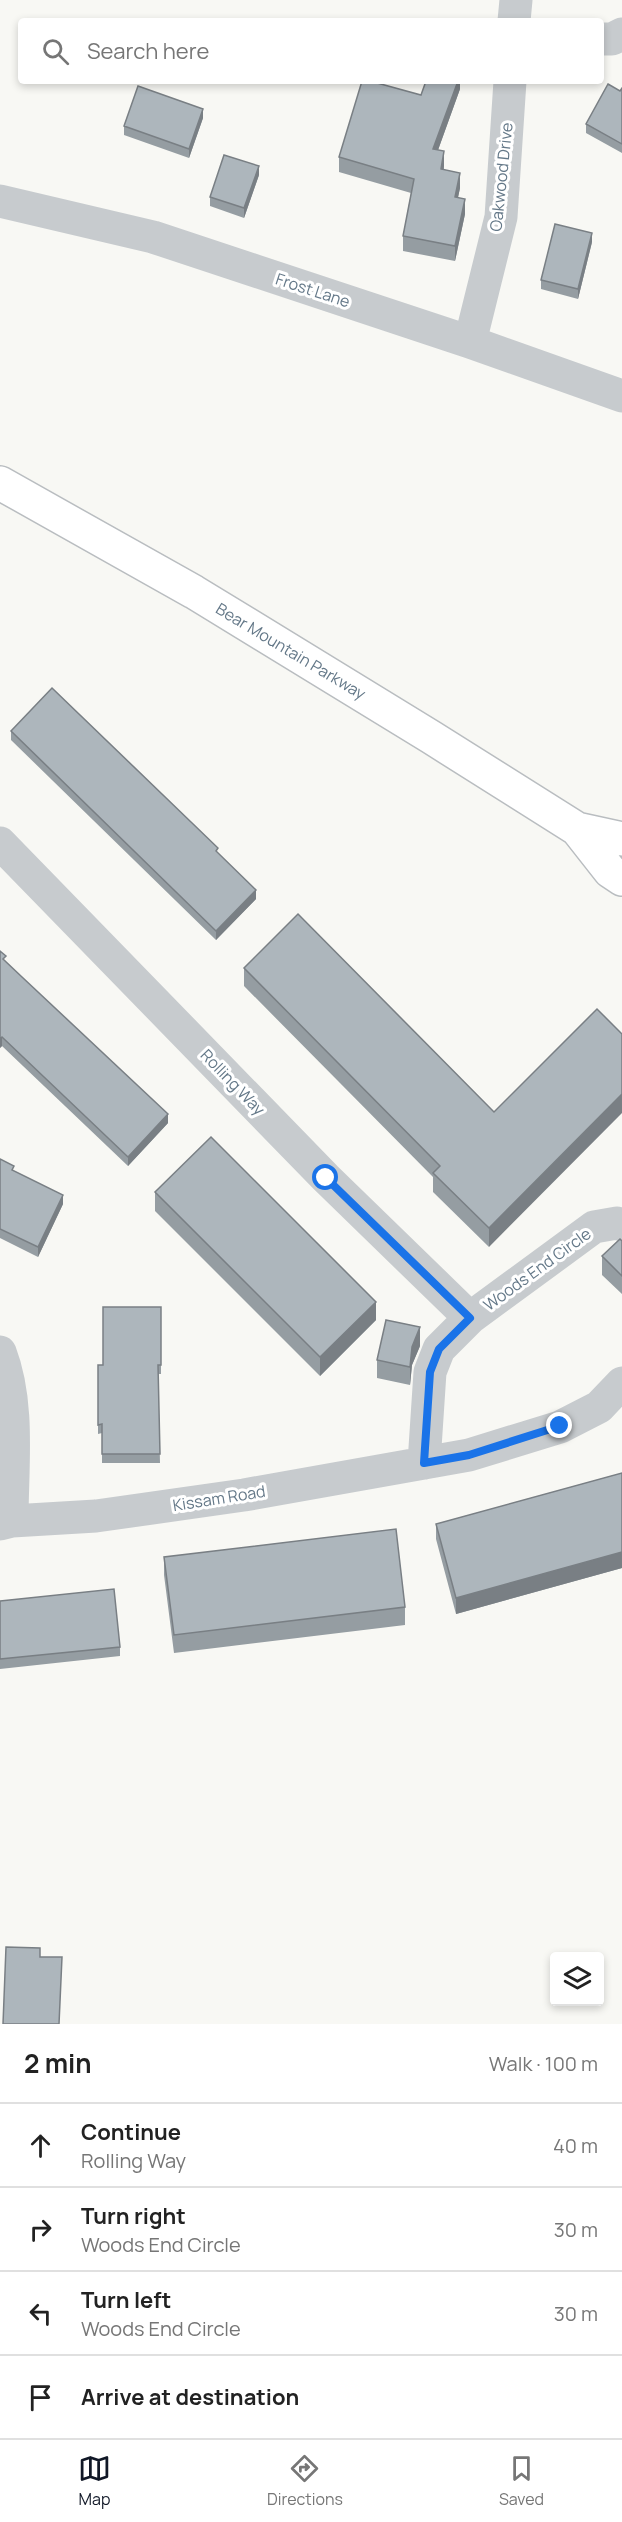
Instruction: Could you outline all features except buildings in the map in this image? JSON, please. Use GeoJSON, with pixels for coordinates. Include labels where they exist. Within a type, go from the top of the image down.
{"type":"FeatureCollection","features":[{"type":"Feature","properties":{"kind":"highway","name":"Bear Mountain Parkway"},"geometry":{"type":"LineString","coordinates":[[0,483],[194,592],[431,736],[577,829],[610,871],[622,879]]}},
{"type":"Feature","properties":{"kind":"highway","name":"Bear Mountain Parkway"},"geometry":{"type":"LineString","coordinates":[[577,829],[622,839]]}},
{"type":"Feature","properties":{"kind":"street"},"geometry":{"type":"LineString","coordinates":[[514,18],[516,0]]}},
{"type":"Feature","properties":{"kind":"street"},"geometry":{"type":"LineString","coordinates":[[604,39],[612,39],[622,34]]}},
{"type":"Feature","properties":{"kind":"street","name":"Oakwood Drive"},"geometry":{"type":"LineString","coordinates":[[470,342],[501,216],[510,84]]}},
{"type":"Feature","properties":{"kind":"street","name":"Frost Lane"},"geometry":{"type":"LineString","coordinates":[[0,201],[153,237],[470,342],[622,396]]}},
{"type":"Feature","properties":{"kind":"street","name":"Rolling Way"},"geometry":{"type":"LineString","coordinates":[[0,843],[326,1178],[470,1318]]}},
{"type":"Feature","properties":{"kind":"street","name":"Woods End Circle"},"geometry":{"type":"LineString","coordinates":[[424,1463],[430,1372],[439,1349],[470,1318],[594,1227],[617,1223],[622,1225]]}},
{"type":"Feature","properties":{"kind":"street","name":"Kissam Road"},"geometry":{"type":"LineString","coordinates":[[0,1352],[6,1367],[12,1408],[6,1522],[96,1516],[244,1495],[424,1463]]}},
{"type":"Feature","properties":{"kind":"street"},"geometry":{"type":"LineString","coordinates":[[424,1463],[469,1455],[560,1426],[599,1407],[622,1383]]}},
{"type":"Feature","properties":{"kind":"route"},"geometry":{"type":"LineString","coordinates":[[326,1178],[470,1318],[439,1349],[430,1372],[424,1463],[469,1455],[560,1426]]}}]}
